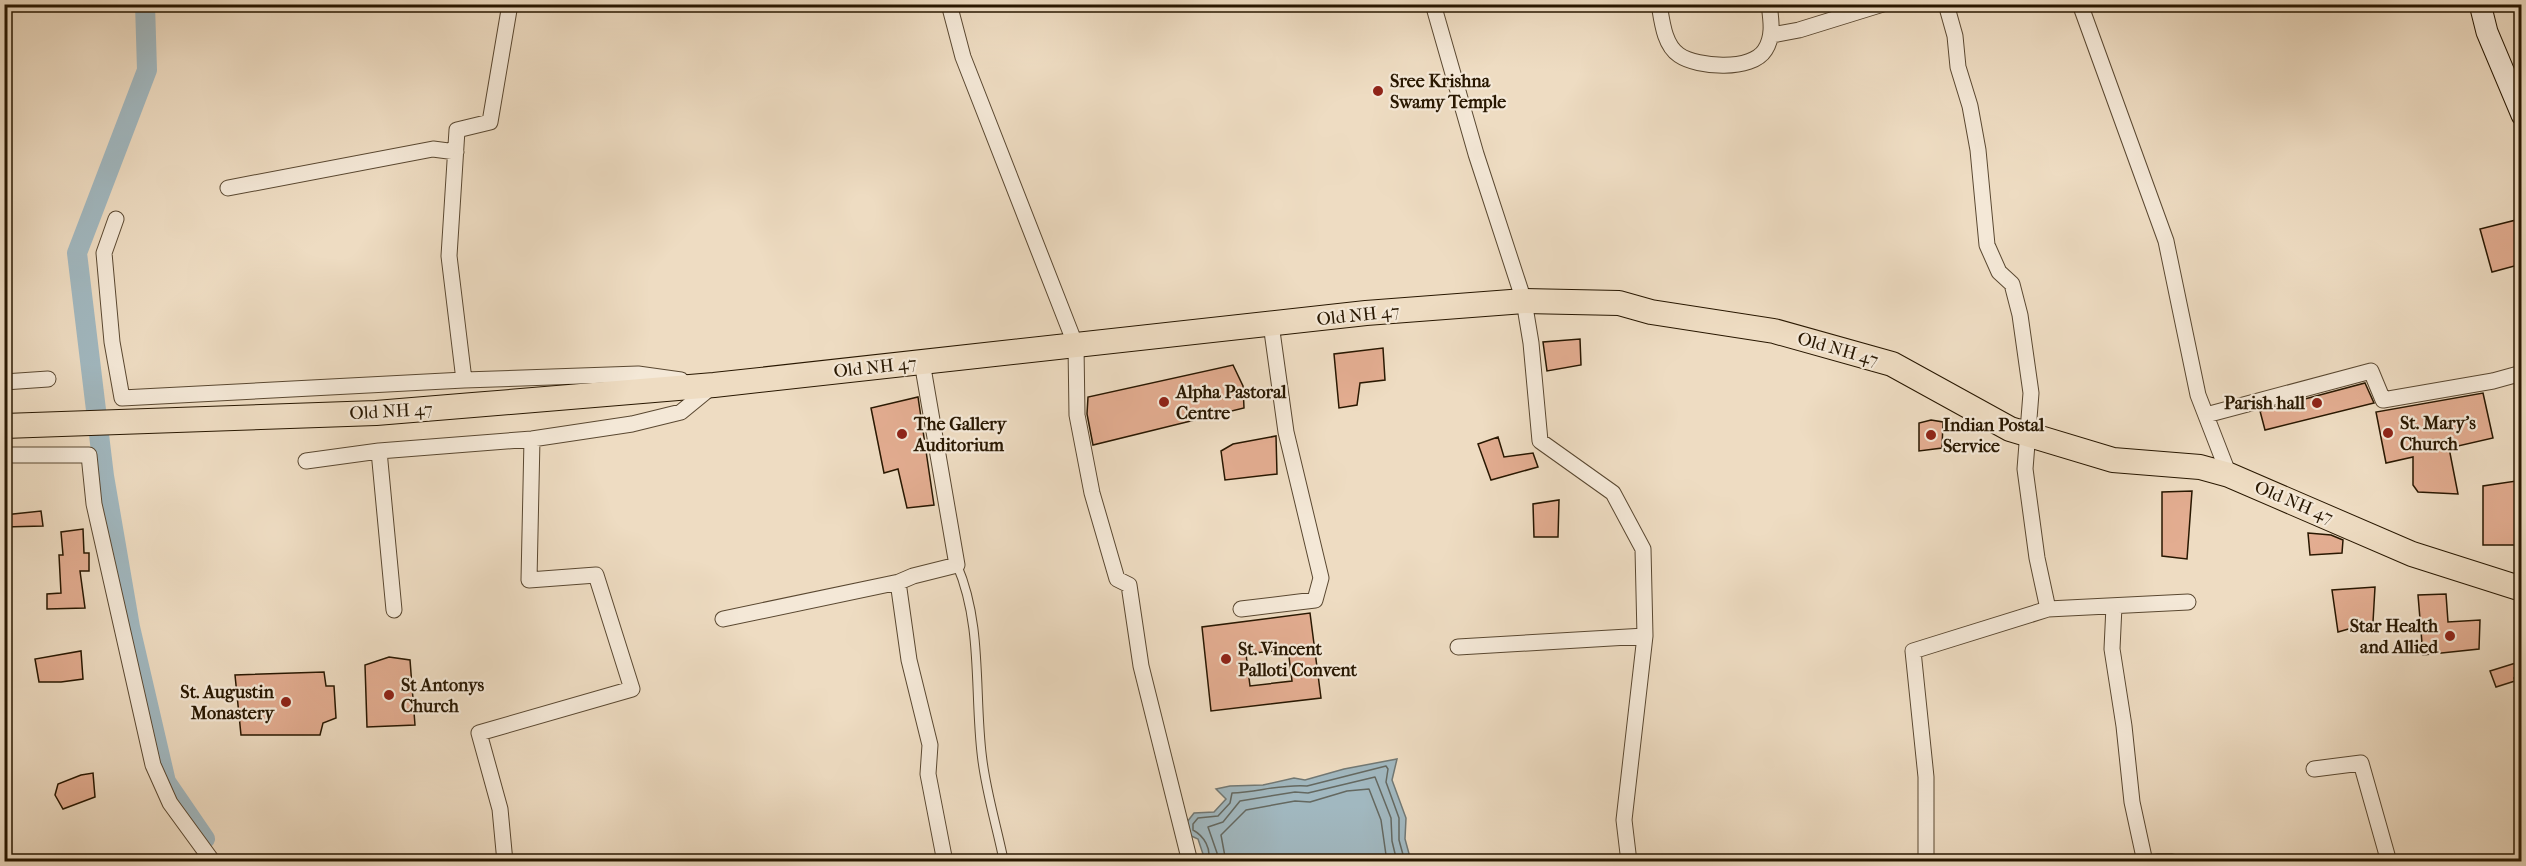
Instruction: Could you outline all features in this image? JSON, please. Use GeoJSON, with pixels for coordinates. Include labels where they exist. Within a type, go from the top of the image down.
{"type":"FeatureCollection","features":[{"type":"Feature","properties":{"kind":"main road"},"geometry":{"type":"LineString","coordinates":[[2480,4],[2487,32],[2522,115]]}},
{"type":"Feature","properties":{"kind":"main road","name":"Old NH 47"},"geometry":{"type":"LineString","coordinates":[[4,426],[376,413],[714,385],[1271,324],[1524,301],[1619,303],[1651,312],[1774,331],[1892,364],[2010,429],[2114,460],[2200,467],[2229,475],[2412,554],[2522,589]]}},
{"type":"Feature","properties":{"kind":"street"},"geometry":{"type":"LineString","coordinates":[[464,380],[449,256],[457,130],[490,122],[510,4]]}},
{"type":"Feature","properties":{"kind":"street"},"geometry":{"type":"LineString","coordinates":[[950,4],[963,57],[1076,346],[1077,415],[1092,493],[1117,579],[1129,585],[1141,666],[1190,861]]}},
{"type":"Feature","properties":{"kind":"street"},"geometry":{"type":"LineString","coordinates":[[1433,4],[1476,154],[1524,301],[1531,343],[1540,441],[1612,493],[1643,549],[1645,636],[1624,820],[1629,861]]}},
{"type":"Feature","properties":{"kind":"street"},"geometry":{"type":"LineString","coordinates":[[1659,4],[1667,41],[1678,55],[1689,60],[1720,66],[1746,63],[1759,58],[1772,35],[1769,4]]}},
{"type":"Feature","properties":{"kind":"street"},"geometry":{"type":"LineString","coordinates":[[1772,35],[1799,30],[1882,4]]}},
{"type":"Feature","properties":{"kind":"street"},"geometry":{"type":"LineString","coordinates":[[1946,4],[1955,36],[1958,67],[1970,106],[1978,150],[1987,245],[1999,272],[2012,284],[2020,315],[2031,393],[2025,469],[2029,509],[2048,609]]}},
{"type":"Feature","properties":{"kind":"street"},"geometry":{"type":"LineString","coordinates":[[2080,4],[2166,241],[2198,394],[2229,475]]}},
{"type":"Feature","properties":{"kind":"street"},"geometry":{"type":"LineString","coordinates":[[228,188],[433,149],[456,152]]}},
{"type":"Feature","properties":{"kind":"street"},"geometry":{"type":"LineString","coordinates":[[116,219],[104,253],[112,342],[122,398],[464,380],[638,374],[714,385]]}},
{"type":"Feature","properties":{"kind":"street"},"geometry":{"type":"LineString","coordinates":[[1241,609],[1315,600],[1320,578],[1286,432],[1271,324]]}},
{"type":"Feature","properties":{"kind":"street"},"geometry":{"type":"LineString","coordinates":[[723,618],[899,582],[913,576],[957,566],[922,362]]}},
{"type":"Feature","properties":{"kind":"street"},"geometry":{"type":"LineString","coordinates":[[2206,415],[2371,371],[2383,400],[2493,381],[2522,373]]}},
{"type":"Feature","properties":{"kind":"street"},"geometry":{"type":"LineString","coordinates":[[4,382],[48,379]]}},
{"type":"Feature","properties":{"kind":"street"},"geometry":{"type":"LineString","coordinates":[[306,461],[379,451],[532,438],[632,424],[681,412],[714,385]]}},
{"type":"Feature","properties":{"kind":"street"},"geometry":{"type":"LineString","coordinates":[[505,861],[500,808],[479,733],[632,689],[596,574],[529,580],[532,438]]}},
{"type":"Feature","properties":{"kind":"street"},"geometry":{"type":"LineString","coordinates":[[379,451],[394,610]]}},
{"type":"Feature","properties":{"kind":"street"},"geometry":{"type":"LineString","coordinates":[[4,455],[88,454],[94,504],[153,765],[170,803],[213,861]]}},
{"type":"Feature","properties":{"kind":"street"},"geometry":{"type":"LineString","coordinates":[[899,582],[909,660],[930,745],[928,774],[945,861]]}},
{"type":"Feature","properties":{"kind":"street"},"geometry":{"type":"LineString","coordinates":[[1926,861],[1926,777],[1913,651],[2048,609],[2188,602]]}},
{"type":"Feature","properties":{"kind":"street"},"geometry":{"type":"LineString","coordinates":[[2114,606],[2112,648],[2124,726],[2132,802],[2145,861]]}},
{"type":"Feature","properties":{"kind":"street"},"geometry":{"type":"LineString","coordinates":[[1458,647],[1645,636]]}},
{"type":"Feature","properties":{"kind":"street"},"geometry":{"type":"LineString","coordinates":[[2314,769],[2361,763],[2389,861]]}},
{"type":"Feature","properties":{"kind":"street"},"geometry":{"type":"LineString","coordinates":[[2157,861],[2172,861]]}},
{"type":"Feature","properties":{"kind":"lane"},"geometry":{"type":"LineString","coordinates":[[957,566],[967,589],[976,653],[982,758],[1004,861]]}},
{"type":"Feature","properties":{"kind":"water"},"geometry":{"type":"Polygon","coordinates":[[[1397,759],[1392,780],[1406,818],[1405,839],[1411,861],[1201,861],[1204,857],[1198,839],[1187,834],[1187,822],[1194,813],[1214,812],[1226,799],[1216,789],[1230,786],[1263,785],[1294,778],[1305,780],[1344,769],[1397,759]]]}},
{"type":"Feature","properties":{"kind":"building"},"geometry":{"type":"Polygon","coordinates":[[[2516,220],[2522,241],[2522,264],[2492,272],[2480,229],[2516,220]]]}},
{"type":"Feature","properties":{"kind":"building"},"geometry":{"type":"Polygon","coordinates":[[[1580,339],[1581,365],[1547,371],[1543,342],[1580,339]]]}},
{"type":"Feature","properties":{"kind":"building"},"geometry":{"type":"Polygon","coordinates":[[[1383,348],[1385,380],[1360,383],[1357,405],[1339,408],[1334,354],[1383,348]]]}},
{"type":"Feature","properties":{"kind":"building","name":"Alpha Pastoral Centre"},"geometry":{"type":"Polygon","coordinates":[[[1233,365],[1243,386],[1244,408],[1093,445],[1087,414],[1088,397],[1233,365]]]}},
{"type":"Feature","properties":{"kind":"building","name":"Parish hall"},"geometry":{"type":"Polygon","coordinates":[[[2365,383],[2374,403],[2265,430],[2260,411],[2365,383]]]}},
{"type":"Feature","properties":{"kind":"building","name":"St. Mary's Church"},"geometry":{"type":"Polygon","coordinates":[[[2483,393],[2493,438],[2449,448],[2458,494],[2418,492],[2413,485],[2413,457],[2386,463],[2376,412],[2483,393]]]}},
{"type":"Feature","properties":{"kind":"building","name":"The Gallery Auditorium"},"geometry":{"type":"Polygon","coordinates":[[[918,397],[934,505],[907,508],[898,469],[884,473],[871,408],[918,397]]]}},
{"type":"Feature","properties":{"kind":"building","name":"Indian Postal Service"},"geometry":{"type":"Polygon","coordinates":[[[1931,420],[1943,422],[1942,448],[1919,451],[1919,423],[1931,420]]]}},
{"type":"Feature","properties":{"kind":"building"},"geometry":{"type":"Polygon","coordinates":[[[1276,436],[1277,474],[1225,480],[1221,451],[1233,444],[1276,436]]]}},
{"type":"Feature","properties":{"kind":"building"},"geometry":{"type":"Polygon","coordinates":[[[1498,437],[1504,457],[1533,453],[1538,467],[1491,480],[1478,444],[1498,437]]]}},
{"type":"Feature","properties":{"kind":"building"},"geometry":{"type":"Polygon","coordinates":[[[2516,481],[2522,505],[2522,545],[2483,545],[2483,486],[2516,481]]]}},
{"type":"Feature","properties":{"kind":"building"},"geometry":{"type":"Polygon","coordinates":[[[2192,491],[2187,559],[2162,556],[2162,492],[2192,491]]]}},
{"type":"Feature","properties":{"kind":"building"},"geometry":{"type":"Polygon","coordinates":[[[1559,500],[1558,537],[1534,537],[1533,504],[1559,500]]]}},
{"type":"Feature","properties":{"kind":"building"},"geometry":{"type":"Polygon","coordinates":[[[41,511],[43,526],[4,527],[4,515],[41,511]]]}},
{"type":"Feature","properties":{"kind":"building"},"geometry":{"type":"Polygon","coordinates":[[[83,529],[84,553],[89,553],[89,571],[80,571],[85,608],[47,609],[47,594],[61,593],[59,555],[63,555],[61,532],[83,529]]]}},
{"type":"Feature","properties":{"kind":"building"},"geometry":{"type":"Polygon","coordinates":[[[2308,533],[2331,535],[2343,540],[2342,553],[2310,555],[2308,533]]]}},
{"type":"Feature","properties":{"kind":"building"},"geometry":{"type":"Polygon","coordinates":[[[2375,587],[2373,622],[2338,632],[2332,590],[2375,587]]]}},
{"type":"Feature","properties":{"kind":"building","name":"Star Health and Allied"},"geometry":{"type":"Polygon","coordinates":[[[2446,594],[2448,622],[2480,620],[2479,649],[2423,655],[2418,595],[2446,594]]]}},
{"type":"Feature","properties":{"kind":"building","name":"St. Vincent Palloti Convent"},"geometry":{"type":"Polygon","coordinates":[[[1310,613],[1321,698],[1211,711],[1202,627],[1310,613]],[[1288,649],[1246,654],[1250,686],[1292,681],[1288,649]]]}},
{"type":"Feature","properties":{"kind":"building"},"geometry":{"type":"Polygon","coordinates":[[[81,651],[83,679],[39,682],[35,659],[81,651]]]}},
{"type":"Feature","properties":{"kind":"building","name":"St Antonys Church"},"geometry":{"type":"Polygon","coordinates":[[[389,657],[410,660],[415,725],[367,727],[365,665],[389,657]]]}},
{"type":"Feature","properties":{"kind":"building"},"geometry":{"type":"Polygon","coordinates":[[[2522,661],[2522,675],[2514,678],[2515,681],[2496,687],[2490,671],[2522,661]]]}},
{"type":"Feature","properties":{"kind":"building","name":"St. Augustin Monastery"},"geometry":{"type":"Polygon","coordinates":[[[324,672],[326,686],[334,686],[336,718],[323,723],[320,735],[241,735],[235,675],[324,672]]]}},
{"type":"Feature","properties":{"kind":"building"},"geometry":{"type":"Polygon","coordinates":[[[93,773],[95,797],[63,809],[55,795],[58,784],[93,773]]]}},
{"type":"Feature","properties":{"kind":"waterway"},"geometry":{"type":"LineString","coordinates":[[145,4],[147,70],[77,253],[104,476],[130,627],[166,782],[205,839]]}},
{"type":"Feature","properties":{"kind":"place","name":"Sree Krishna Swamy Temple"},"geometry":{"type":"Point","coordinates":[1378,91]}},
{"type":"Feature","properties":{"kind":"place","name":"Alpha Pastoral Centre"},"geometry":{"type":"Point","coordinates":[1164,402]}},
{"type":"Feature","properties":{"kind":"place","name":"Parish hall"},"geometry":{"type":"Point","coordinates":[2317,403]}},
{"type":"Feature","properties":{"kind":"place","name":"St. Mary's Church"},"geometry":{"type":"Point","coordinates":[2388,433]}},
{"type":"Feature","properties":{"kind":"place","name":"The Gallery Auditorium"},"geometry":{"type":"Point","coordinates":[902,434]}},
{"type":"Feature","properties":{"kind":"place","name":"Indian Postal Service"},"geometry":{"type":"Point","coordinates":[1931,435]}},
{"type":"Feature","properties":{"kind":"place","name":"Star Health and Allied"},"geometry":{"type":"Point","coordinates":[2450,636]}},
{"type":"Feature","properties":{"kind":"place","name":"St. Vincent Palloti Convent"},"geometry":{"type":"Point","coordinates":[1226,659]}},
{"type":"Feature","properties":{"kind":"place","name":"St Antonys Church"},"geometry":{"type":"Point","coordinates":[389,695]}},
{"type":"Feature","properties":{"kind":"place","name":"St. Augustin Monastery"},"geometry":{"type":"Point","coordinates":[286,702]}}]}
